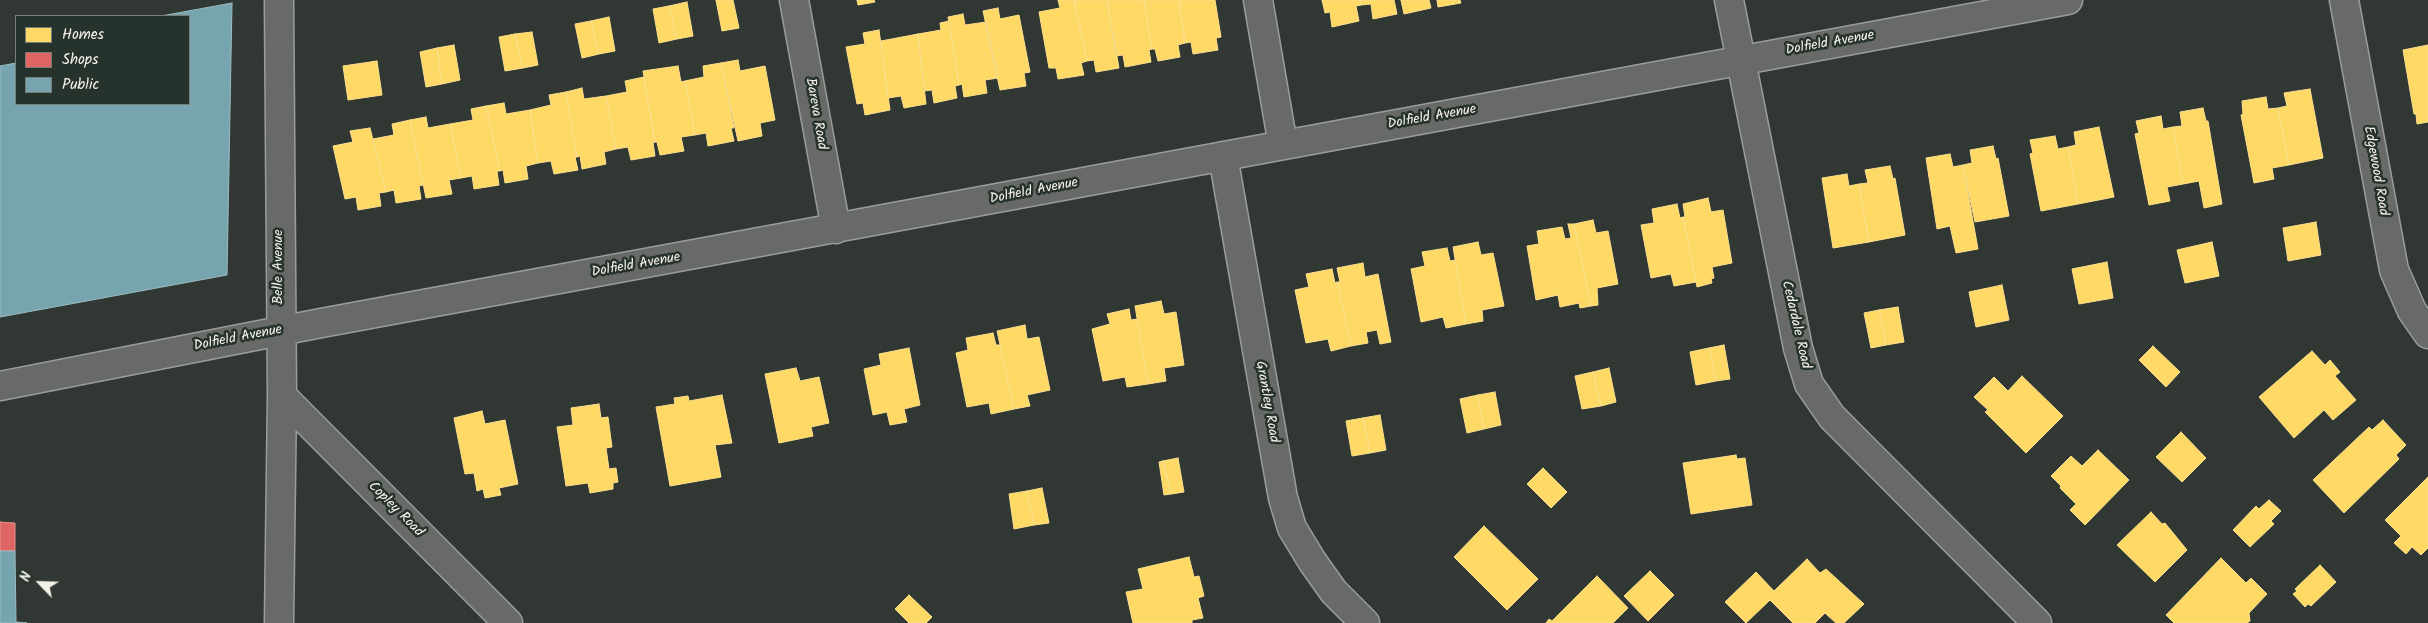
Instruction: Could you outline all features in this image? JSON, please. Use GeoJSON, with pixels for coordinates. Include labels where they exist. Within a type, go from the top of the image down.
{"type":"FeatureCollection","features":[{"type":"Feature","properties":{"kind":"street","name":"Belle Avenue"},"geometry":{"type":"LineString","coordinates":[[279,0],[282,396],[279,623]]}},
{"type":"Feature","properties":{"kind":"street","name":"Bareva Road"},"geometry":{"type":"LineString","coordinates":[[794,0],[836,229]]}},
{"type":"Feature","properties":{"kind":"street"},"geometry":{"type":"LineString","coordinates":[[1258,0],[1283,145]]}},
{"type":"Feature","properties":{"kind":"street","name":"Cedardale Road"},"geometry":{"type":"LineString","coordinates":[[1730,0],[1798,348],[1809,384],[1832,417],[2037,623]]}},
{"type":"Feature","properties":{"kind":"street","name":"Dolfield Avenue"},"geometry":{"type":"LineString","coordinates":[[0,386],[281,331],[2068,0]]}},
{"type":"Feature","properties":{"kind":"street","name":"Edgewood Road"},"geometry":{"type":"LineString","coordinates":[[2344,0],[2394,270],[2412,311],[2428,334]]}},
{"type":"Feature","properties":{"kind":"street","name":"Grantley Road"},"geometry":{"type":"LineString","coordinates":[[1224,156],[1283,498],[1292,528],[1334,592],[1365,623]]}},
{"type":"Feature","properties":{"kind":"street","name":"Copley Road"},"geometry":{"type":"LineString","coordinates":[[282,396],[508,623]]}},
{"type":"Feature","properties":{"kind":"building: Homes"},"geometry":{"type":"Polygon","coordinates":[[[716,0],[733,0],[739,28],[722,31],[716,0]]]}},
{"type":"Feature","properties":{"kind":"building: Homes"},"geometry":{"type":"Polygon","coordinates":[[[857,0],[874,0],[875,2],[858,5],[857,0]]]}},
{"type":"Feature","properties":{"kind":"building: Homes"},"geometry":{"type":"Polygon","coordinates":[[[1058,0],[1074,0],[1087,61],[1081,63],[1084,75],[1058,79],[1056,68],[1049,68],[1039,12],[1060,8],[1058,0]]]}},
{"type":"Feature","properties":{"kind":"building: Homes"},"geometry":{"type":"Polygon","coordinates":[[[1074,0],[1107,0],[1119,68],[1096,72],[1094,60],[1087,61],[1074,0]]]}},
{"type":"Feature","properties":{"kind":"building: Homes"},"geometry":{"type":"Polygon","coordinates":[[[1107,0],[1144,0],[1152,49],[1149,50],[1151,62],[1125,67],[1123,55],[1116,56],[1107,0]]]}},
{"type":"Feature","properties":{"kind":"building: Homes"},"geometry":{"type":"Polygon","coordinates":[[[1144,0],[1179,0],[1185,43],[1178,45],[1180,57],[1158,61],[1155,49],[1152,49],[1144,0]]]}},
{"type":"Feature","properties":{"kind":"building: Homes"},"geometry":{"type":"Polygon","coordinates":[[[1179,0],[1215,0],[1221,37],[1216,38],[1218,50],[1193,54],[1191,42],[1185,43],[1179,0]]]}},
{"type":"Feature","properties":{"kind":"building: Homes"},"geometry":{"type":"Polygon","coordinates":[[[1322,0],[1360,0],[1361,5],[1356,6],[1359,21],[1332,27],[1330,12],[1325,13],[1322,0]]]}},
{"type":"Feature","properties":{"kind":"building: Homes"},"geometry":{"type":"Polygon","coordinates":[[[1360,0],[1394,0],[1397,14],[1373,19],[1371,4],[1361,5],[1360,0]]]}},
{"type":"Feature","properties":{"kind":"building: Homes"},"geometry":{"type":"Polygon","coordinates":[[[1401,0],[1429,0],[1431,8],[1404,14],[1401,0]]]}},
{"type":"Feature","properties":{"kind":"building: Homes"},"geometry":{"type":"Polygon","coordinates":[[[1437,0],[1460,0],[1461,3],[1438,7],[1437,0]]]}},
{"type":"Feature","properties":{"kind":"building: Homes"},"geometry":{"type":"Polygon","coordinates":[[[687,2],[693,36],[677,39],[669,6],[687,2]]]}},
{"type":"Feature","properties":{"kind":"building: Homes"},"geometry":{"type":"Polygon","coordinates":[[[669,6],[677,39],[659,43],[653,9],[669,6]]]}},
{"type":"Feature","properties":{"kind":"building: Homes"},"geometry":{"type":"Polygon","coordinates":[[[998,8],[1000,19],[1019,15],[1030,72],[1024,73],[1026,86],[1000,90],[983,11],[998,8]]]}},
{"type":"Feature","properties":{"kind":"building: Homes"},"geometry":{"type":"Polygon","coordinates":[[[963,14],[965,25],[986,22],[998,78],[985,80],[987,93],[964,97],[962,84],[959,85],[948,17],[963,14]]]}},
{"type":"Feature","properties":{"kind":"building: Homes"},"geometry":{"type":"Polygon","coordinates":[[[609,17],[615,51],[599,54],[591,21],[609,17]]]}},
{"type":"Feature","properties":{"kind":"building: Homes"},"geometry":{"type":"Polygon","coordinates":[[[591,21],[599,54],[582,58],[575,24],[591,21]]]}},
{"type":"Feature","properties":{"kind":"building: Homes"},"geometry":{"type":"Polygon","coordinates":[[[949,21],[959,85],[955,86],[957,98],[934,103],[932,90],[924,91],[918,34],[941,30],[940,23],[949,21]]]}},
{"type":"Feature","properties":{"kind":"building: Homes"},"geometry":{"type":"Polygon","coordinates":[[[879,30],[890,110],[865,115],[863,103],[857,104],[846,47],[865,44],[863,33],[879,30]]]}},
{"type":"Feature","properties":{"kind":"building: Homes"},"geometry":{"type":"Polygon","coordinates":[[[532,32],[538,65],[523,68],[515,34],[532,32]]]}},
{"type":"Feature","properties":{"kind":"building: Homes"},"geometry":{"type":"Polygon","coordinates":[[[515,34],[523,68],[505,71],[499,37],[515,34]]]}},
{"type":"Feature","properties":{"kind":"building: Homes"},"geometry":{"type":"Polygon","coordinates":[[[918,34],[926,104],[904,108],[901,96],[888,98],[881,41],[918,34]]]}},
{"type":"Feature","properties":{"kind":"building: Homes"},"geometry":{"type":"Polygon","coordinates":[[[454,45],[460,80],[442,84],[437,48],[454,45]]]}},
{"type":"Feature","properties":{"kind":"building: Homes"},"geometry":{"type":"Polygon","coordinates":[[[2428,45],[2428,122],[2417,124],[2403,50],[2428,45]]]}},
{"type":"Feature","properties":{"kind":"building: Homes"},"geometry":{"type":"Polygon","coordinates":[[[437,48],[442,84],[426,87],[420,52],[437,48]]]}},
{"type":"Feature","properties":{"kind":"building: Homes"},"geometry":{"type":"Polygon","coordinates":[[[738,60],[740,71],[765,66],[775,120],[760,123],[762,136],[738,141],[721,63],[738,60]]]}},
{"type":"Feature","properties":{"kind":"building: Homes"},"geometry":{"type":"Polygon","coordinates":[[[377,61],[382,95],[348,100],[343,66],[377,61]]]}},
{"type":"Feature","properties":{"kind":"building: Homes"},"geometry":{"type":"Polygon","coordinates":[[[721,63],[734,128],[731,128],[734,141],[708,146],[706,133],[695,135],[685,81],[704,77],[703,66],[721,63]]]}},
{"type":"Feature","properties":{"kind":"building: Homes"},"geometry":{"type":"Polygon","coordinates":[[[678,66],[681,82],[685,81],[695,135],[681,137],[684,151],[660,155],[657,142],[655,142],[643,71],[678,66]]]}},
{"type":"Feature","properties":{"kind":"building: Homes"},"geometry":{"type":"Polygon","coordinates":[[[644,77],[655,142],[653,143],[655,156],[631,160],[628,147],[616,149],[606,96],[627,92],[625,81],[644,77]]]}},
{"type":"Feature","properties":{"kind":"building: Homes"},"geometry":{"type":"Polygon","coordinates":[[[582,88],[584,99],[606,96],[616,149],[604,152],[606,164],[582,169],[580,156],[577,157],[566,92],[582,88]]]}},
{"type":"Feature","properties":{"kind":"building: Homes"},"geometry":{"type":"Polygon","coordinates":[[[2310,89],[2323,158],[2289,165],[2278,108],[2287,106],[2284,93],[2310,89]]]}},
{"type":"Feature","properties":{"kind":"building: Homes"},"geometry":{"type":"Polygon","coordinates":[[[566,92],[578,170],[554,174],[551,161],[538,163],[530,110],[551,105],[549,95],[566,92]]]}},
{"type":"Feature","properties":{"kind":"building: Homes"},"geometry":{"type":"Polygon","coordinates":[[[2266,97],[2268,109],[2278,108],[2289,165],[2272,168],[2274,179],[2254,183],[2241,115],[2243,114],[2242,101],[2266,97]]]}},
{"type":"Feature","properties":{"kind":"building: Homes"},"geometry":{"type":"Polygon","coordinates":[[[504,103],[506,114],[530,110],[538,163],[526,166],[528,179],[505,183],[503,170],[500,171],[486,106],[504,103]]]}},
{"type":"Feature","properties":{"kind":"building: Homes"},"geometry":{"type":"Polygon","coordinates":[[[486,106],[500,171],[497,171],[499,185],[474,189],[472,176],[461,178],[450,124],[473,120],[471,109],[486,106]]]}},
{"type":"Feature","properties":{"kind":"building: Homes"},"geometry":{"type":"Polygon","coordinates":[[[2203,108],[2206,121],[2208,121],[2222,204],[2204,208],[2199,181],[2183,184],[2173,127],[2182,126],[2180,112],[2203,108]]]}},
{"type":"Feature","properties":{"kind":"building: Homes"},"geometry":{"type":"Polygon","coordinates":[[[2161,116],[2163,129],[2173,127],[2183,184],[2167,187],[2170,201],[2149,205],[2135,134],[2139,133],[2136,121],[2161,116]]]}},
{"type":"Feature","properties":{"kind":"building: Homes"},"geometry":{"type":"Polygon","coordinates":[[[426,117],[428,128],[450,124],[461,178],[449,180],[452,194],[426,198],[410,120],[426,117]]]}},
{"type":"Feature","properties":{"kind":"building: Homes"},"geometry":{"type":"Polygon","coordinates":[[[410,120],[423,185],[419,186],[421,199],[396,203],[394,190],[386,192],[373,139],[394,135],[392,124],[410,120]]]}},
{"type":"Feature","properties":{"kind":"building: Homes"},"geometry":{"type":"Polygon","coordinates":[[[2099,127],[2114,197],[2078,204],[2068,147],[2076,145],[2074,132],[2099,127]]]}},
{"type":"Feature","properties":{"kind":"building: Homes"},"geometry":{"type":"Polygon","coordinates":[[[370,128],[386,192],[379,193],[381,206],[358,210],[356,197],[345,199],[333,146],[353,142],[350,131],[370,128]]]}},
{"type":"Feature","properties":{"kind":"building: Homes"},"geometry":{"type":"Polygon","coordinates":[[[2055,136],[2058,149],[2068,147],[2078,204],[2041,211],[2030,154],[2033,153],[2030,140],[2055,136]]]}},
{"type":"Feature","properties":{"kind":"building: Homes"},"geometry":{"type":"Polygon","coordinates":[[[1993,146],[1996,159],[1998,158],[2009,216],[1975,222],[1963,165],[1972,163],[1970,150],[1993,146]]]}},
{"type":"Feature","properties":{"kind":"building: Homes"},"geometry":{"type":"Polygon","coordinates":[[[1950,154],[1953,167],[1963,165],[1978,249],[1956,253],[1950,226],[1937,229],[1926,158],[1950,154]]]}},
{"type":"Feature","properties":{"kind":"building: Homes"},"geometry":{"type":"Polygon","coordinates":[[[1890,166],[1893,179],[1895,178],[1905,235],[1869,242],[1859,184],[1868,183],[1865,170],[1890,166]]]}},
{"type":"Feature","properties":{"kind":"building: Homes"},"geometry":{"type":"Polygon","coordinates":[[[1847,174],[1849,186],[1859,184],[1869,242],[1833,248],[1822,178],[1847,174]]]}},
{"type":"Feature","properties":{"kind":"building: Homes"},"geometry":{"type":"Polygon","coordinates":[[[1708,198],[1711,212],[1723,210],[1732,263],[1712,267],[1714,278],[1711,279],[1712,283],[1697,287],[1683,217],[1685,217],[1683,204],[1708,198]]]}},
{"type":"Feature","properties":{"kind":"building: Homes"},"geometry":{"type":"Polygon","coordinates":[[[1677,204],[1680,218],[1683,217],[1696,282],[1674,286],[1671,274],[1651,278],[1641,225],[1654,223],[1652,209],[1677,204]]]}},
{"type":"Feature","properties":{"kind":"building: Homes"},"geometry":{"type":"Polygon","coordinates":[[[1593,220],[1596,233],[1608,231],[1618,284],[1597,288],[1598,305],[1591,306],[1574,224],[1593,220]]]}},
{"type":"Feature","properties":{"kind":"building: Homes"},"geometry":{"type":"Polygon","coordinates":[[[2316,222],[2321,255],[2288,261],[2283,228],[2316,222]]]}},
{"type":"Feature","properties":{"kind":"building: Homes"},"geometry":{"type":"Polygon","coordinates":[[[1568,224],[1574,224],[1591,306],[1580,308],[1579,303],[1560,307],[1558,295],[1536,300],[1527,246],[1539,244],[1537,231],[1562,227],[1565,239],[1571,238],[1568,224]]]}},
{"type":"Feature","properties":{"kind":"building: Homes"},"geometry":{"type":"Polygon","coordinates":[[[1478,242],[1481,255],[1493,253],[1504,306],[1482,310],[1483,321],[1466,324],[1453,247],[1478,242]]]}},
{"type":"Feature","properties":{"kind":"building: Homes"},"geometry":{"type":"Polygon","coordinates":[[[2212,242],[2219,276],[2185,283],[2177,250],[2212,242]]]}},
{"type":"Feature","properties":{"kind":"building: Homes"},"geometry":{"type":"Polygon","coordinates":[[[1447,248],[1450,261],[1455,260],[1466,324],[1446,328],[1443,317],[1421,322],[1411,269],[1425,266],[1422,252],[1447,248]]]}},
{"type":"Feature","properties":{"kind":"building: Homes"},"geometry":{"type":"Polygon","coordinates":[[[2107,262],[2113,298],[2079,304],[2072,269],[2107,262]]]}},
{"type":"Feature","properties":{"kind":"building: Homes"},"geometry":{"type":"Polygon","coordinates":[[[1363,263],[1365,277],[1378,274],[1391,342],[1380,344],[1377,330],[1366,332],[1368,343],[1351,346],[1337,282],[1340,282],[1337,268],[1363,263]]]}},
{"type":"Feature","properties":{"kind":"building: Homes"},"geometry":{"type":"Polygon","coordinates":[[[1332,269],[1335,283],[1337,282],[1351,346],[1331,351],[1328,339],[1306,343],[1295,290],[1309,287],[1306,274],[1332,269]]]}},
{"type":"Feature","properties":{"kind":"building: Homes"},"geometry":{"type":"Polygon","coordinates":[[[2002,285],[2009,320],[1976,327],[1969,292],[2002,285]]]}},
{"type":"Feature","properties":{"kind":"building: Homes"},"geometry":{"type":"Polygon","coordinates":[[[1161,301],[1164,314],[1176,312],[1184,365],[1164,368],[1166,381],[1148,384],[1135,306],[1161,301]]]}},
{"type":"Feature","properties":{"kind":"building: Homes"},"geometry":{"type":"Polygon","coordinates":[[[1898,307],[1904,342],[1886,345],[1879,310],[1898,307]]]}},
{"type":"Feature","properties":{"kind":"building: Homes"},"geometry":{"type":"Polygon","coordinates":[[[1129,309],[1131,320],[1137,319],[1148,384],[1127,387],[1125,377],[1103,381],[1092,329],[1110,324],[1107,314],[1129,309]]]}},
{"type":"Feature","properties":{"kind":"building: Homes"},"geometry":{"type":"Polygon","coordinates":[[[1879,310],[1886,345],[1871,348],[1864,313],[1879,310]]]}},
{"type":"Feature","properties":{"kind":"building: Homes"},"geometry":{"type":"Polygon","coordinates":[[[1025,325],[1027,339],[1039,337],[1050,390],[1027,395],[1030,406],[1014,409],[997,331],[1025,325]]]}},
{"type":"Feature","properties":{"kind":"building: Homes"},"geometry":{"type":"Polygon","coordinates":[[[993,333],[996,345],[1000,345],[1014,409],[991,414],[989,403],[967,407],[956,353],[968,350],[966,338],[993,333]]]}},
{"type":"Feature","properties":{"kind":"building: Homes"},"geometry":{"type":"Polygon","coordinates":[[[1724,345],[1730,379],[1716,381],[1709,348],[1724,345]]]}},
{"type":"Feature","properties":{"kind":"building: Homes"},"geometry":{"type":"Polygon","coordinates":[[[2153,346],[2180,372],[2166,387],[2139,360],[2153,346]]]}},
{"type":"Feature","properties":{"kind":"building: Homes"},"geometry":{"type":"Polygon","coordinates":[[[909,348],[920,405],[904,409],[907,422],[890,425],[887,412],[873,415],[864,369],[881,365],[879,354],[909,348]]]}},
{"type":"Feature","properties":{"kind":"building: Homes"},"geometry":{"type":"Polygon","coordinates":[[[1709,348],[1716,381],[1696,385],[1690,352],[1709,348]]]}},
{"type":"Feature","properties":{"kind":"building: Homes"},"geometry":{"type":"Polygon","coordinates":[[[2312,351],[2325,365],[2330,360],[2340,372],[2335,376],[2356,400],[2333,420],[2324,410],[2294,438],[2259,397],[2312,351]]]}},
{"type":"Feature","properties":{"kind":"building: Homes"},"geometry":{"type":"Polygon","coordinates":[[[796,368],[800,381],[819,377],[829,423],[811,427],[813,436],[779,443],[765,374],[796,368]]]}},
{"type":"Feature","properties":{"kind":"building: Homes"},"geometry":{"type":"Polygon","coordinates":[[[1609,368],[1616,402],[1601,406],[1593,372],[1609,368]]]}},
{"type":"Feature","properties":{"kind":"building: Homes"},"geometry":{"type":"Polygon","coordinates":[[[1593,372],[1601,406],[1582,409],[1575,376],[1593,372]]]}},
{"type":"Feature","properties":{"kind":"building: Homes"},"geometry":{"type":"Polygon","coordinates":[[[2022,376],[2063,416],[2026,453],[1985,412],[1988,410],[1974,397],[1994,377],[2008,391],[2022,376]]]}},
{"type":"Feature","properties":{"kind":"building: Homes"},"geometry":{"type":"Polygon","coordinates":[[[1495,392],[1501,425],[1484,429],[1478,395],[1495,392]]]}},
{"type":"Feature","properties":{"kind":"building: Homes"},"geometry":{"type":"Polygon","coordinates":[[[722,395],[732,443],[715,445],[721,477],[670,486],[656,407],[675,404],[674,398],[688,396],[689,401],[722,395]]]}},
{"type":"Feature","properties":{"kind":"building: Homes"},"geometry":{"type":"Polygon","coordinates":[[[1478,395],[1484,429],[1467,433],[1460,399],[1478,395]]]}},
{"type":"Feature","properties":{"kind":"building: Homes"},"geometry":{"type":"Polygon","coordinates":[[[599,404],[601,418],[608,417],[612,447],[606,448],[609,469],[616,468],[618,482],[613,483],[613,489],[590,493],[588,483],[566,486],[557,427],[573,425],[571,408],[599,404]]]}},
{"type":"Feature","properties":{"kind":"building: Homes"},"geometry":{"type":"Polygon","coordinates":[[[482,411],[485,424],[505,420],[518,484],[499,488],[501,495],[485,498],[483,489],[477,491],[474,473],[465,474],[454,418],[482,411]]]}},
{"type":"Feature","properties":{"kind":"building: Homes"},"geometry":{"type":"Polygon","coordinates":[[[1380,415],[1386,450],[1370,453],[1363,418],[1380,415]]]}},
{"type":"Feature","properties":{"kind":"building: Homes"},"geometry":{"type":"Polygon","coordinates":[[[1363,418],[1370,453],[1352,456],[1346,421],[1363,418]]]}},
{"type":"Feature","properties":{"kind":"building: Homes"},"geometry":{"type":"Polygon","coordinates":[[[2383,420],[2406,445],[2396,455],[2399,459],[2344,513],[2313,480],[2369,427],[2372,430],[2383,420]]]}},
{"type":"Feature","properties":{"kind":"building: Homes"},"geometry":{"type":"Polygon","coordinates":[[[2181,432],[2206,458],[2182,482],[2156,457],[2181,432]]]}},
{"type":"Feature","properties":{"kind":"building: Homes"},"geometry":{"type":"Polygon","coordinates":[[[2098,450],[2129,480],[2085,525],[2070,510],[2076,504],[2051,476],[2071,456],[2082,466],[2098,450]]]}},
{"type":"Feature","properties":{"kind":"building: Homes"},"geometry":{"type":"Polygon","coordinates":[[[1736,455],[1737,459],[1745,458],[1752,505],[1691,514],[1683,463],[1736,455]]]}},
{"type":"Feature","properties":{"kind":"building: Homes"},"geometry":{"type":"Polygon","coordinates":[[[1178,458],[1184,492],[1171,494],[1163,461],[1178,458]]]}},
{"type":"Feature","properties":{"kind":"building: Homes"},"geometry":{"type":"Polygon","coordinates":[[[1163,461],[1171,494],[1164,495],[1159,462],[1163,461]]]}},
{"type":"Feature","properties":{"kind":"building: Homes"},"geometry":{"type":"Polygon","coordinates":[[[1543,468],[1567,492],[1551,508],[1527,484],[1543,468]]]}},
{"type":"Feature","properties":{"kind":"building: Homes"},"geometry":{"type":"Polygon","coordinates":[[[2428,477],[2428,548],[2421,555],[2412,547],[2406,554],[2394,543],[2401,536],[2385,520],[2428,477]]]}},
{"type":"Feature","properties":{"kind":"building: Homes"},"geometry":{"type":"Polygon","coordinates":[[[1042,488],[1049,523],[1034,525],[1027,491],[1042,488]]]}},
{"type":"Feature","properties":{"kind":"building: Homes"},"geometry":{"type":"Polygon","coordinates":[[[1027,491],[1034,525],[1014,529],[1009,494],[1027,491]]]}},
{"type":"Feature","properties":{"kind":"building: Homes"},"geometry":{"type":"Polygon","coordinates":[[[2269,500],[2281,511],[2271,521],[2274,524],[2250,547],[2233,530],[2256,506],[2259,509],[2269,500]]]}},
{"type":"Feature","properties":{"kind":"building: Homes"},"geometry":{"type":"Polygon","coordinates":[[[2151,512],[2162,524],[2165,523],[2187,550],[2155,582],[2117,545],[2151,512]]]}},
{"type":"Feature","properties":{"kind":"building: Homes"},"geometry":{"type":"Polygon","coordinates":[[[1484,526],[1538,579],[1507,610],[1454,557],[1484,526]]]}},
{"type":"Feature","properties":{"kind":"building: Homes"},"geometry":{"type":"Polygon","coordinates":[[[1189,557],[1194,577],[1199,576],[1204,596],[1198,598],[1203,618],[1192,620],[1192,623],[1133,623],[1126,592],[1143,589],[1138,569],[1189,557]]]}},
{"type":"Feature","properties":{"kind":"building: Homes"},"geometry":{"type":"Polygon","coordinates":[[[2221,558],[2246,583],[2251,578],[2267,594],[2249,613],[2250,621],[2247,623],[2174,623],[2166,615],[2221,558]]]}},
{"type":"Feature","properties":{"kind":"building: Homes"},"geometry":{"type":"Polygon","coordinates":[[[1807,559],[1820,573],[1826,569],[1864,604],[1844,623],[1836,623],[1825,613],[1815,623],[1793,623],[1770,600],[1746,623],[1725,602],[1756,572],[1774,591],[1807,559]]]}},
{"type":"Feature","properties":{"kind":"building: Homes"},"geometry":{"type":"Polygon","coordinates":[[[2320,565],[2336,582],[2311,606],[2308,604],[2305,607],[2293,594],[2297,591],[2295,589],[2320,565]]]}},
{"type":"Feature","properties":{"kind":"building: Homes"},"geometry":{"type":"Polygon","coordinates":[[[1650,571],[1674,595],[1648,621],[1624,596],[1650,571]]]}},
{"type":"Feature","properties":{"kind":"building: Homes"},"geometry":{"type":"Polygon","coordinates":[[[1597,576],[1628,608],[1613,623],[1546,623],[1549,619],[1552,621],[1597,576]]]}},
{"type":"Feature","properties":{"kind":"building: Homes"},"geometry":{"type":"Polygon","coordinates":[[[909,595],[932,617],[926,623],[909,623],[895,609],[909,595]]]}},
{"type":"Feature","properties":{"kind":"building: Shops"},"geometry":{"type":"Polygon","coordinates":[[[0,522],[15,523],[15,551],[0,551],[0,522]]]}},
{"type":"Feature","properties":{"kind":"building: Public"},"geometry":{"type":"Polygon","coordinates":[[[232,3],[227,275],[0,317],[0,66],[15,63],[15,105],[190,105],[190,15],[166,15],[232,3]]]}},
{"type":"Feature","properties":{"kind":"building: Public"},"geometry":{"type":"Polygon","coordinates":[[[0,551],[15,551],[16,622],[27,623],[0,623],[0,551]]]}}]}
